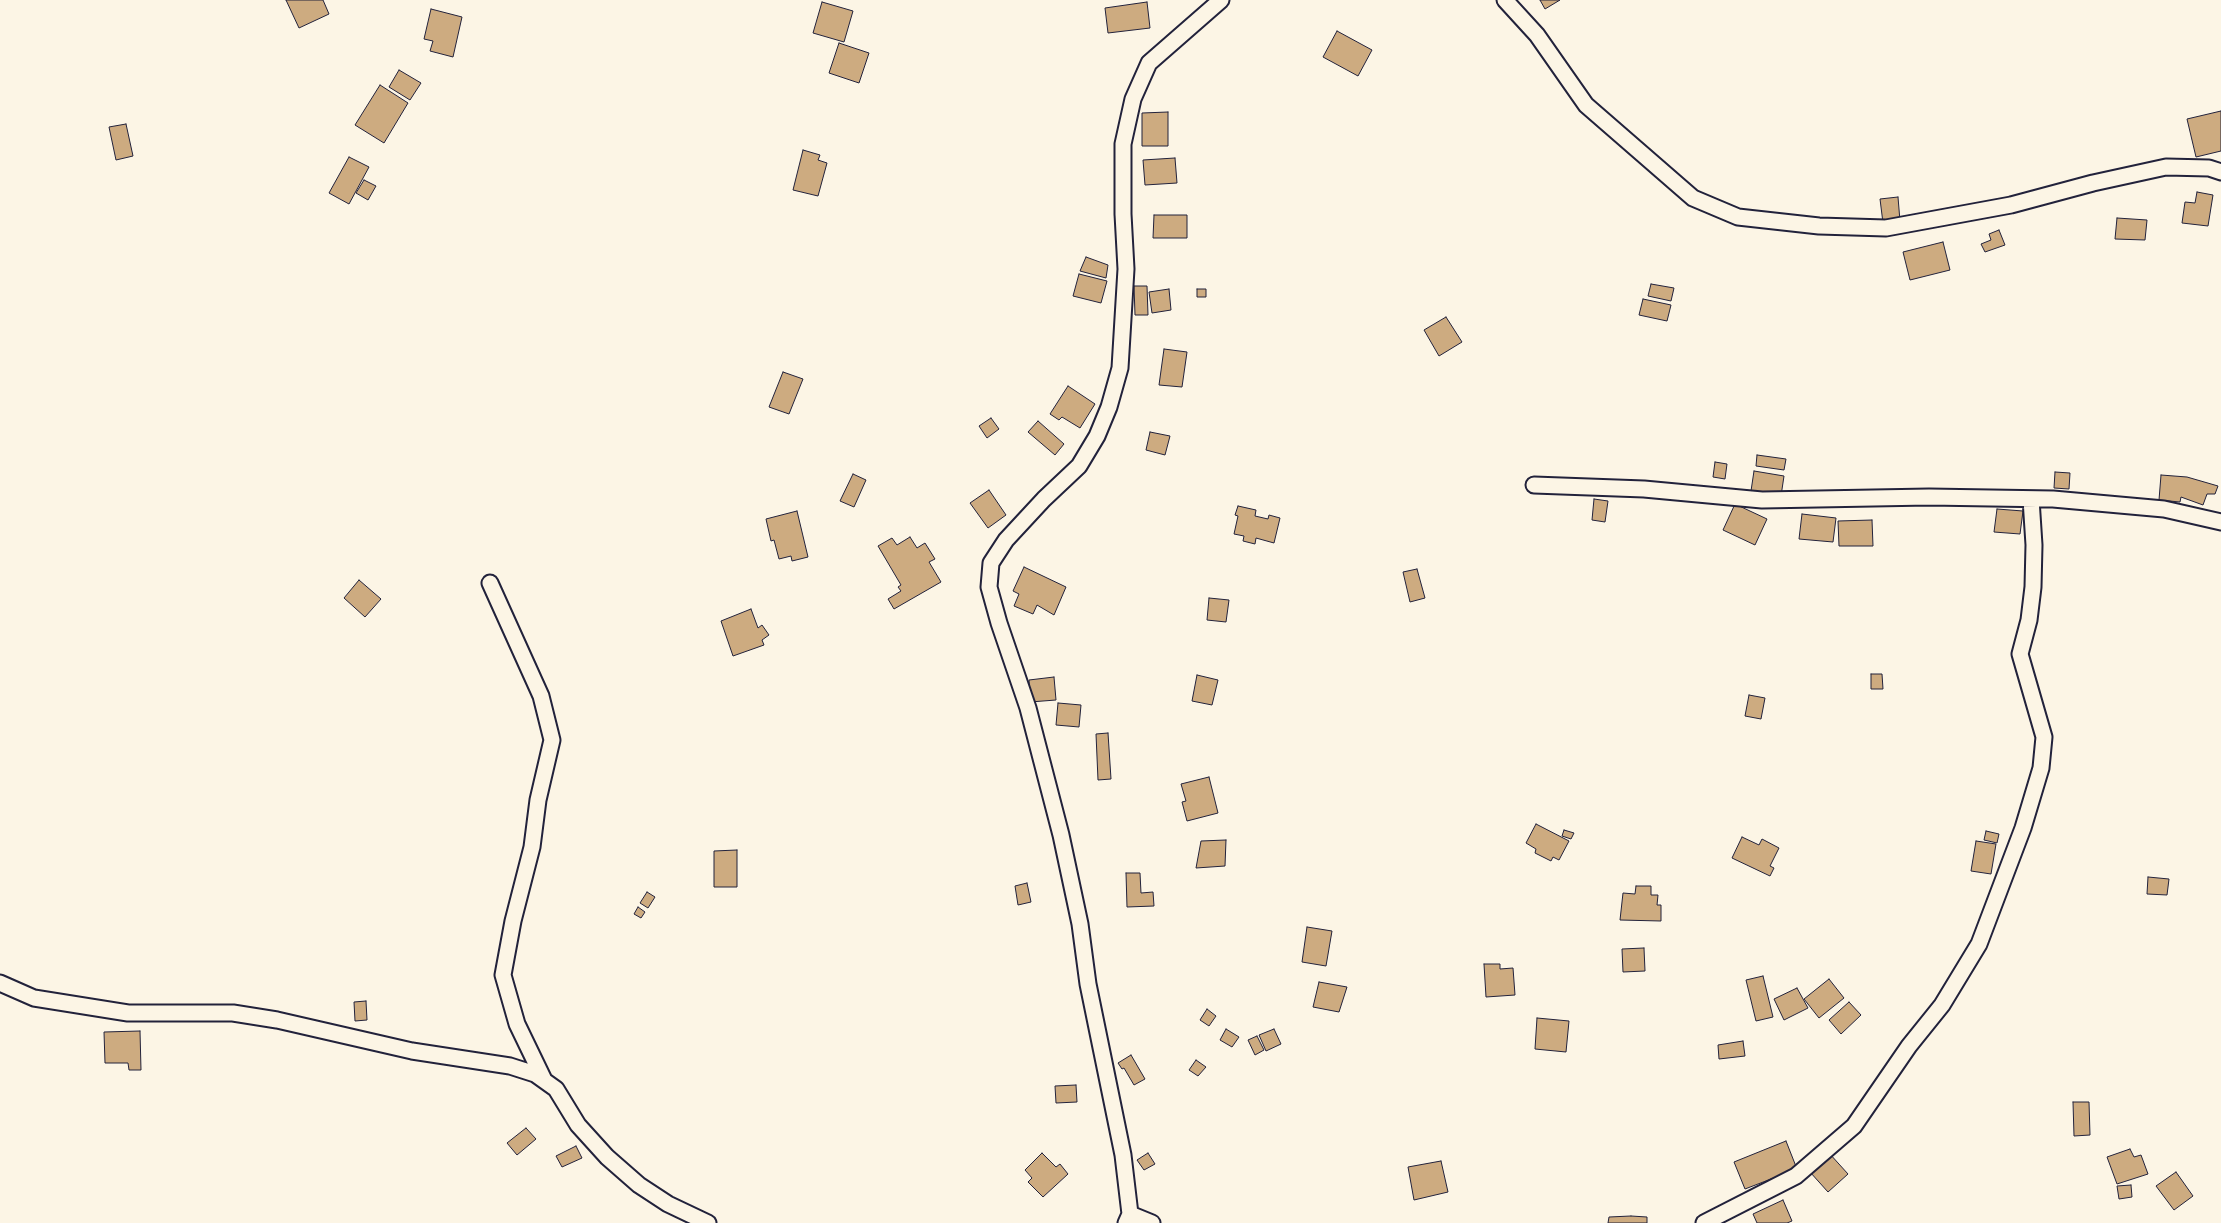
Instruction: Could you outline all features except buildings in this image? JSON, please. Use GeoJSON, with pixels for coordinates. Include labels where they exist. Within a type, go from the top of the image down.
{"type":"FeatureCollection","features":[{"type":"Feature","properties":{"kind":"street"},"geometry":{"type":"LineString","coordinates":[[1152,1223],[1128,1218],[1123,1155],[1088,984],[1080,924],[1028,708],[999,623],[989,587],[991,563],[1006,540],[1044,499],[1080,466],[1097,436],[1109,407],[1120,368],[1126,269],[1123,214],[1123,144],[1133,99],[1148,63],[1221,0]]}},
{"type":"Feature","properties":{"kind":"street"},"geometry":{"type":"LineString","coordinates":[[1505,0],[1537,35],[1586,105],[1693,198],[1738,218],[1820,226],[1886,228],[2011,205],[2093,183],[2166,167],[2210,168],[2221,172]]}},
{"type":"Feature","properties":{"kind":"street"},"geometry":{"type":"LineString","coordinates":[[1534,485],[1644,489],[1762,500],[1929,497],[2031,499],[2164,509],[2221,522]]}},
{"type":"Feature","properties":{"kind":"street"},"geometry":{"type":"LineString","coordinates":[[1704,1223],[1796,1176],[1854,1126],[1908,1046],[1942,1005],[1979,944],[2023,828],[2041,768],[2044,737],[2020,654],[2029,620],[2033,587],[2034,545],[2031,499]]}},
{"type":"Feature","properties":{"kind":"street"},"geometry":{"type":"LineString","coordinates":[[490,583],[520,645],[541,696],[552,740],[538,800],[532,847],[513,921],[503,975],[517,1024],[544,1080]]}},
{"type":"Feature","properties":{"kind":"street"},"geometry":{"type":"LineString","coordinates":[[0,983],[12,990],[34,998],[128,1012],[233,1013],[277,1020],[412,1051],[510,1066],[535,1074],[556,1089],[578,1125],[607,1157],[639,1185],[668,1204],[708,1223]]}}]}
